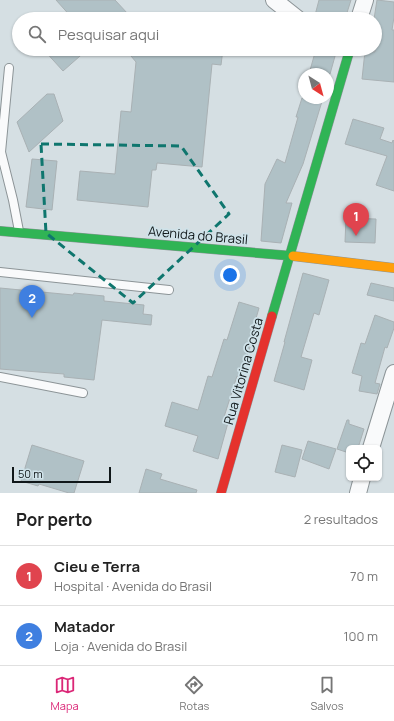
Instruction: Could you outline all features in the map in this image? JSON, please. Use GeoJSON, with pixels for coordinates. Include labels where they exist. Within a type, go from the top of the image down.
{"type":"FeatureCollection","features":[{"type":"Feature","properties":{"kind":"street"},"geometry":{"type":"LineString","coordinates":[[274,0],[289,12]]}},
{"type":"Feature","properties":{"kind":"street"},"geometry":{"type":"LineString","coordinates":[[361,12],[364,0]]}},
{"type":"Feature","properties":{"kind":"street","name":"Rua Vitorina Costa"},"geometry":{"type":"LineString","coordinates":[[221,493],[348,56]]}},
{"type":"Feature","properties":{"kind":"street","name":"Avenida do Brasil"},"geometry":{"type":"LineString","coordinates":[[0,231],[291,256],[394,268]]}},
{"type":"Feature","properties":{"kind":"street"},"geometry":{"type":"LineString","coordinates":[[373,445],[394,373]]}},
{"type":"Feature","properties":{"kind":"street"},"geometry":{"type":"LineString","coordinates":[[358,493],[361,481]]}},
{"type":"Feature","properties":{"kind":"lane"},"geometry":{"type":"LineString","coordinates":[[9,68],[1,152],[13,200],[19,233]]}},
{"type":"Feature","properties":{"kind":"lane"},"geometry":{"type":"LineString","coordinates":[[0,272],[169,290]]}},
{"type":"Feature","properties":{"kind":"lane"},"geometry":{"type":"LineString","coordinates":[[0,377],[83,393]]}},
{"type":"Feature","properties":{"kind":"highlighted area"},"geometry":{"type":"Polygon","coordinates":[[[41,144],[181,146],[229,214],[133,303],[46,233],[41,144]]]}},
{"type":"Feature","properties":{"kind":"building"},"geometry":{"type":"Polygon","coordinates":[[[56,0],[115,0],[126,12],[67,12],[56,0]]]}},
{"type":"Feature","properties":{"kind":"building"},"geometry":{"type":"Polygon","coordinates":[[[319,0],[351,0],[347,12],[316,12],[319,0]]]}},
{"type":"Feature","properties":{"kind":"building"},"geometry":{"type":"Polygon","coordinates":[[[377,0],[394,2],[392,30],[394,30],[394,82],[362,79],[364,56],[382,56],[382,12],[375,12],[377,0]]]}},
{"type":"Feature","properties":{"kind":"building"},"geometry":{"type":"Polygon","coordinates":[[[49,56],[80,56],[63,71],[49,56]]]}},
{"type":"Feature","properties":{"kind":"building"},"geometry":{"type":"Polygon","coordinates":[[[131,56],[222,56],[221,65],[212,64],[202,167],[157,163],[156,170],[152,170],[148,207],[77,200],[80,171],[115,174],[121,111],[131,112],[136,62],[131,56]]]}},
{"type":"Feature","properties":{"kind":"building"},"geometry":{"type":"Polygon","coordinates":[[[314,56],[335,56],[332,68],[311,68],[314,56]]]}},
{"type":"Feature","properties":{"kind":"building"},"geometry":{"type":"Polygon","coordinates":[[[47,94],[54,94],[63,121],[29,152],[17,122],[47,94]]]}},
{"type":"Feature","properties":{"kind":"building"},"geometry":{"type":"Polygon","coordinates":[[[300,104],[321,104],[303,164],[286,203],[292,203],[281,243],[261,241],[265,184],[277,159],[285,163],[298,117],[296,117],[300,104]]]}},
{"type":"Feature","properties":{"kind":"building"},"geometry":{"type":"Polygon","coordinates":[[[353,119],[384,128],[380,139],[392,143],[393,140],[394,141],[394,191],[376,185],[387,156],[345,144],[353,119]]]}},
{"type":"Feature","properties":{"kind":"building"},"geometry":{"type":"Polygon","coordinates":[[[32,159],[57,161],[52,210],[26,207],[32,159]]]}},
{"type":"Feature","properties":{"kind":"building"},"geometry":{"type":"Polygon","coordinates":[[[346,218],[376,219],[375,243],[345,242],[346,218]]]}},
{"type":"Feature","properties":{"kind":"building"},"geometry":{"type":"Polygon","coordinates":[[[303,273],[329,280],[319,315],[314,313],[301,357],[312,360],[304,390],[274,381],[303,273]]]}},
{"type":"Feature","properties":{"kind":"building"},"geometry":{"type":"Polygon","coordinates":[[[371,283],[394,288],[394,301],[367,295],[371,283]]]}},
{"type":"Feature","properties":{"kind":"building"},"geometry":{"type":"Polygon","coordinates":[[[0,288],[73,295],[74,293],[104,296],[104,301],[144,305],[143,314],[152,315],[151,325],[102,320],[94,380],[64,377],[64,374],[0,369],[0,288]]]}},
{"type":"Feature","properties":{"kind":"building"},"geometry":{"type":"Polygon","coordinates":[[[239,302],[259,308],[248,346],[250,347],[240,377],[237,376],[224,417],[229,419],[218,459],[193,451],[198,436],[165,426],[172,402],[198,410],[208,376],[212,377],[224,339],[227,340],[239,302]]]}},
{"type":"Feature","properties":{"kind":"building"},"geometry":{"type":"Polygon","coordinates":[[[375,315],[394,322],[394,328],[387,348],[385,347],[375,383],[380,384],[377,394],[359,391],[362,376],[352,373],[361,343],[365,344],[375,315]]]}},
{"type":"Feature","properties":{"kind":"building"},"geometry":{"type":"Polygon","coordinates":[[[347,420],[349,420],[349,424],[364,429],[359,445],[346,445],[346,452],[337,449],[347,420]]]}},
{"type":"Feature","properties":{"kind":"building"},"geometry":{"type":"Polygon","coordinates":[[[308,441],[336,449],[329,469],[302,459],[308,441]]]}},
{"type":"Feature","properties":{"kind":"building"},"geometry":{"type":"Polygon","coordinates":[[[32,445],[84,461],[74,493],[21,481],[32,445]]]}},
{"type":"Feature","properties":{"kind":"building"},"geometry":{"type":"Polygon","coordinates":[[[282,445],[302,450],[295,477],[275,472],[282,445]]]}},
{"type":"Feature","properties":{"kind":"building"},"geometry":{"type":"Polygon","coordinates":[[[146,469],[162,474],[160,479],[197,490],[196,493],[139,493],[146,469]]]}},
{"type":"Feature","properties":{"kind":"traffic: fast"},"geometry":{"type":"LineString","coordinates":[[272,316],[348,56]]}},
{"type":"Feature","properties":{"kind":"traffic: fast"},"geometry":{"type":"LineString","coordinates":[[0,231],[293,256]]}},
{"type":"Feature","properties":{"kind":"traffic: slow"},"geometry":{"type":"LineString","coordinates":[[293,256],[394,268]]}},
{"type":"Feature","properties":{"kind":"traffic: jam"},"geometry":{"type":"LineString","coordinates":[[221,493],[272,316]]}},
{"type":"Feature","properties":{"kind":"place","name":"Cieu e Terra"},"geometry":{"type":"Point","coordinates":[356,236]}},
{"type":"Feature","properties":{"kind":"place","name":"Matador"},"geometry":{"type":"Point","coordinates":[32,318]}}]}
